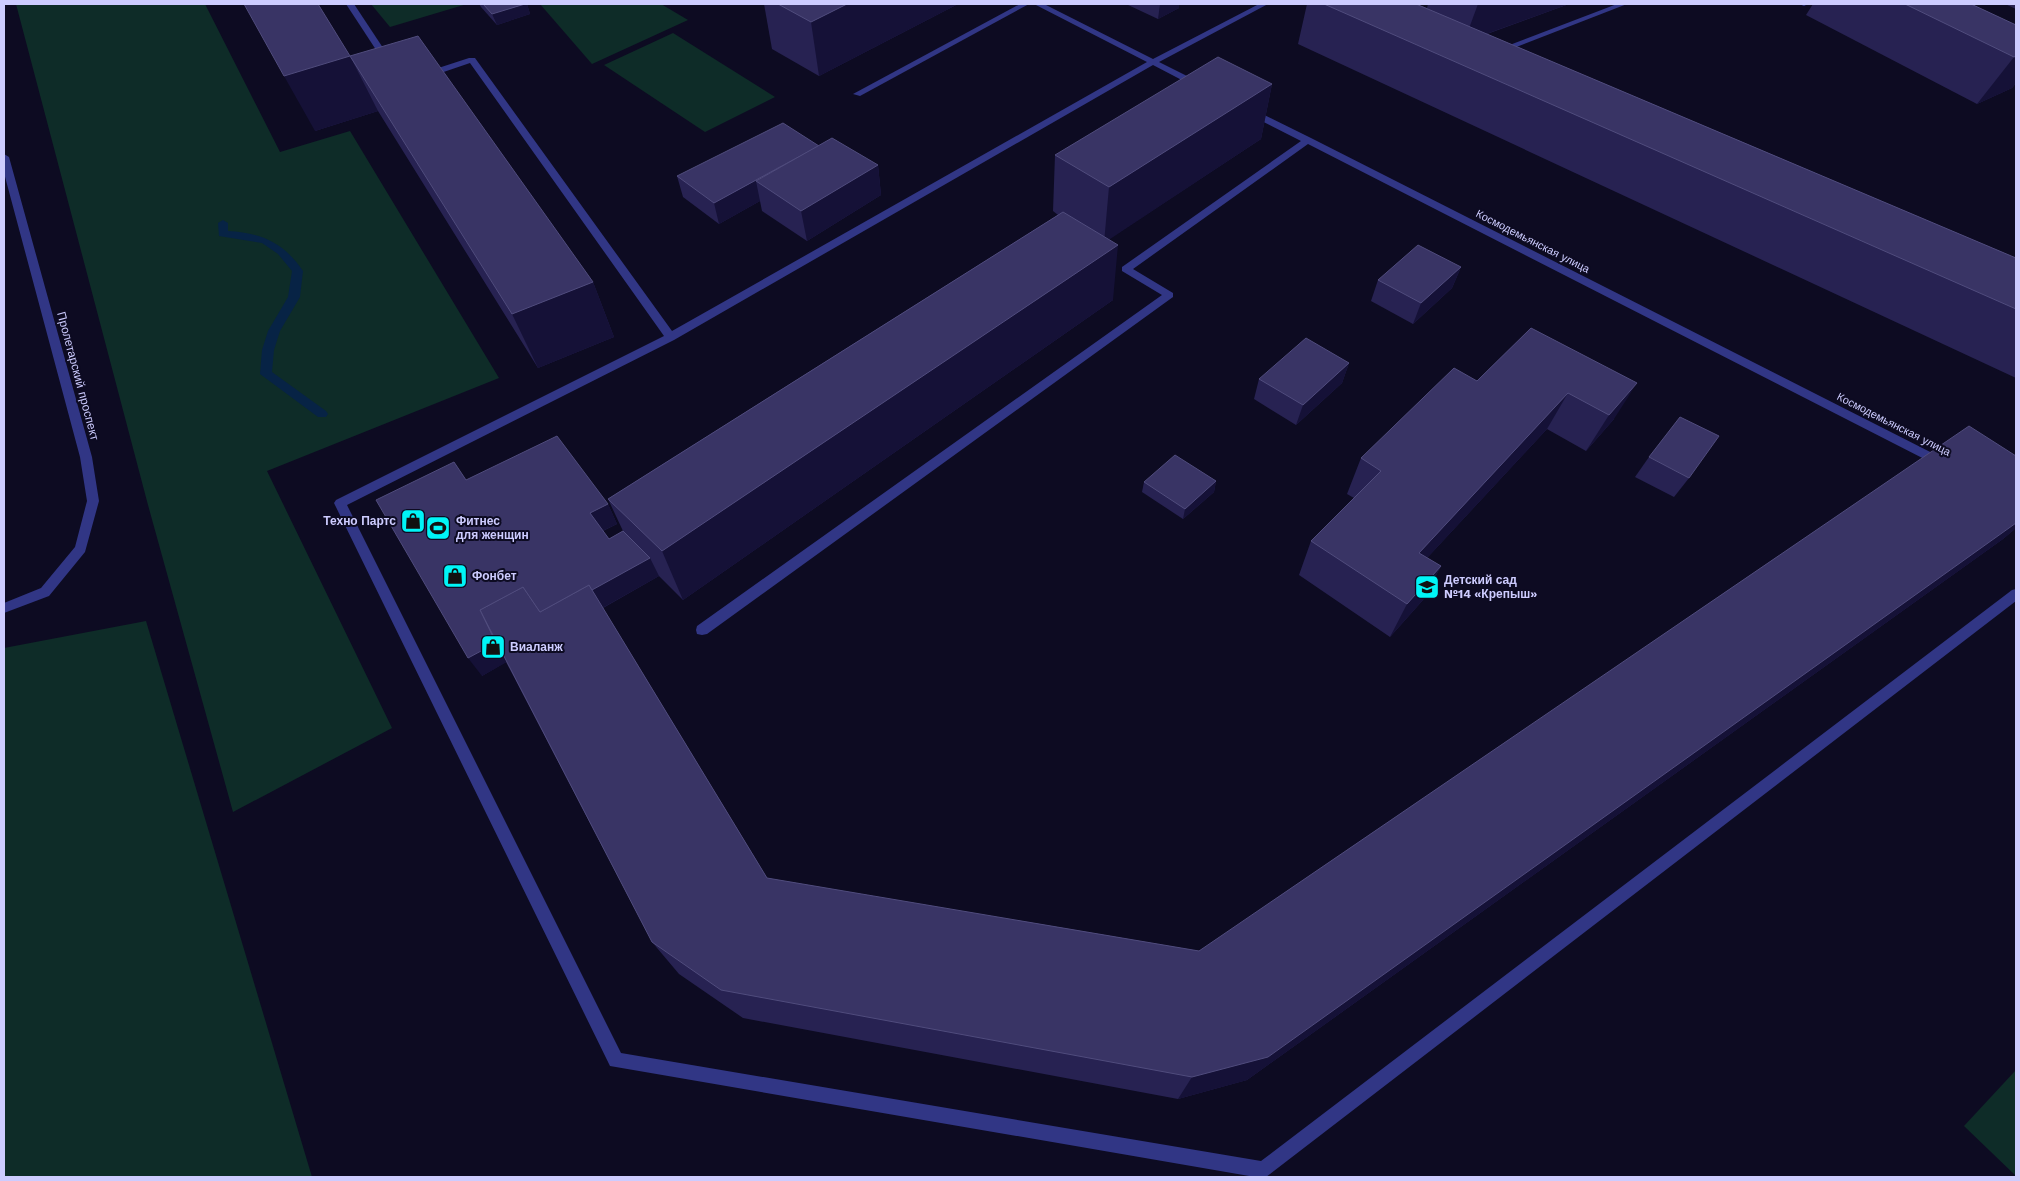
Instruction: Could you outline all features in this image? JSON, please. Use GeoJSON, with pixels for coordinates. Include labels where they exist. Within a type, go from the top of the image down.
{"type":"FeatureCollection","features":[{"type":"Feature","properties":{"kind":"street"},"geometry":{"type":"LineString","coordinates":[[350,4],[392,67]]}},
{"type":"Feature","properties":{"kind":"street"},"geometry":{"type":"LineString","coordinates":[[857,94],[1025,4]]}},
{"type":"Feature","properties":{"kind":"street"},"geometry":{"type":"LineString","coordinates":[[1038,4],[1213,92]]}},
{"type":"Feature","properties":{"kind":"street"},"geometry":{"type":"LineString","coordinates":[[1264,4],[1153,62],[670,337],[340,503],[616,1060],[1263,1170],[2016,594]]}},
{"type":"Feature","properties":{"kind":"street"},"geometry":{"type":"LineString","coordinates":[[1492,53],[1623,4]]}},
{"type":"Feature","properties":{"kind":"street"},"geometry":{"type":"LineString","coordinates":[[419,77],[472,60],[670,337]]}},
{"type":"Feature","properties":{"kind":"street","name":"Космодемьянская улица"},"geometry":{"type":"LineString","coordinates":[[1239,105],[1956,470]]}},
{"type":"Feature","properties":{"kind":"street"},"geometry":{"type":"LineString","coordinates":[[702,630],[1169,295],[1126,269],[1308,140]]}},
{"type":"Feature","properties":{"kind":"street","name":"Пролетарский проспект"},"geometry":{"type":"LineString","coordinates":[[4,157],[86,457],[94,501],[81,548],[45,592],[4,608]]}},
{"type":"Feature","properties":{"kind":"green space"},"geometry":{"type":"Polygon","coordinates":[[[16,4],[205,4],[280,152],[350,131],[499,378],[267,471],[392,728],[233,812],[148,505],[16,4]]]}},
{"type":"Feature","properties":{"kind":"green space"},"geometry":{"type":"Polygon","coordinates":[[[371,4],[467,4],[390,27],[371,4]]]}},
{"type":"Feature","properties":{"kind":"green space"},"geometry":{"type":"Polygon","coordinates":[[[540,4],[661,4],[688,20],[592,64],[540,4]]]}},
{"type":"Feature","properties":{"kind":"green space"},"geometry":{"type":"Polygon","coordinates":[[[673,33],[775,97],[705,132],[604,65],[673,33]]]}},
{"type":"Feature","properties":{"kind":"green space"},"geometry":{"type":"Polygon","coordinates":[[[146,621],[312,1177],[4,1177],[4,648],[146,621]]]}},
{"type":"Feature","properties":{"kind":"green space"},"geometry":{"type":"Polygon","coordinates":[[[2016,1070],[2016,1176],[1964,1126],[2016,1070]]]}},
{"type":"Feature","properties":{"kind":"building"},"geometry":{"type":"Polygon","coordinates":[[[244,4],[318,4],[350,56],[284,76],[244,4]]]}},
{"type":"Feature","properties":{"kind":"building"},"geometry":{"type":"Polygon","coordinates":[[[483,4],[525,4],[492,14],[483,4]]]}},
{"type":"Feature","properties":{"kind":"building"},"geometry":{"type":"Polygon","coordinates":[[[778,4],[847,4],[811,22],[778,4]]]}},
{"type":"Feature","properties":{"kind":"building"},"geometry":{"type":"Polygon","coordinates":[[[1324,4],[1416,4],[2016,258],[2016,309],[1324,4]]]}},
{"type":"Feature","properties":{"kind":"building"},"geometry":{"type":"Polygon","coordinates":[[[1905,4],[1971,4],[2016,25],[2016,56],[2014,57],[1905,4]]]}},
{"type":"Feature","properties":{"kind":"building"},"geometry":{"type":"Polygon","coordinates":[[[418,36],[593,282],[512,314],[350,56],[418,36]]]}},
{"type":"Feature","properties":{"kind":"building"},"geometry":{"type":"Polygon","coordinates":[[[1218,57],[1272,84],[1109,187],[1055,155],[1218,57]]]}},
{"type":"Feature","properties":{"kind":"building"},"geometry":{"type":"Polygon","coordinates":[[[783,123],[819,146],[714,203],[677,176],[783,123]]]}},
{"type":"Feature","properties":{"kind":"building"},"geometry":{"type":"Polygon","coordinates":[[[832,138],[878,165],[801,211],[756,181],[832,138]]]}},
{"type":"Feature","properties":{"kind":"building"},"geometry":{"type":"Polygon","coordinates":[[[1063,212],[1118,245],[662,551],[608,499],[1063,212]]]}},
{"type":"Feature","properties":{"kind":"building"},"geometry":{"type":"Polygon","coordinates":[[[1418,245],[1461,267],[1421,303],[1378,280],[1418,245]]]}},
{"type":"Feature","properties":{"kind":"building"},"geometry":{"type":"Polygon","coordinates":[[[1531,328],[1637,383],[1609,415],[1568,393],[1419,553],[1441,566],[1407,604],[1311,541],[1381,471],[1361,458],[1454,368],[1477,381],[1531,328]]]}},
{"type":"Feature","properties":{"kind":"building"},"geometry":{"type":"Polygon","coordinates":[[[1306,338],[1349,363],[1303,405],[1259,379],[1306,338]]]}},
{"type":"Feature","properties":{"kind":"building"},"geometry":{"type":"Polygon","coordinates":[[[1680,417],[1719,436],[1689,478],[1649,457],[1680,417]]]}},
{"type":"Feature","properties":{"kind":"building"},"geometry":{"type":"Polygon","coordinates":[[[1969,426],[2016,456],[2016,523],[1268,1057],[1192,1077],[721,990],[652,942],[480,610],[523,587],[540,612],[589,585],[767,878],[1199,951],[1969,426]]]}},
{"type":"Feature","properties":{"kind":"building"},"geometry":{"type":"Polygon","coordinates":[[[557,436],[608,504],[590,513],[609,539],[623,531],[650,558],[592,590],[589,585],[540,612],[523,587],[480,610],[496,643],[468,658],[376,500],[454,462],[466,480],[557,436]]]}},
{"type":"Feature","properties":{"kind":"building"},"geometry":{"type":"Polygon","coordinates":[[[1175,455],[1216,481],[1185,509],[1144,482],[1175,455]]]}},
{"type":"Feature","properties":{"kind":"waterway"},"geometry":{"type":"LineString","coordinates":[[223,223],[223,234],[248,236],[266,241],[274,245],[298,271],[294,297],[274,331],[268,350],[266,374],[322,414]]}},
{"type":"Feature","properties":{"kind":"place","name":"Техно Партс"},"geometry":{"type":"Point","coordinates":[413,521]}},
{"type":"Feature","properties":{"kind":"place","name":"Фитнес для женщин"},"geometry":{"type":"Point","coordinates":[438,528]}},
{"type":"Feature","properties":{"kind":"place","name":"Фонбет"},"geometry":{"type":"Point","coordinates":[455,576]}},
{"type":"Feature","properties":{"kind":"place","name":"Детский сад №14 «Крепыш»"},"geometry":{"type":"Point","coordinates":[1427,587]}},
{"type":"Feature","properties":{"kind":"place","name":"Виаланж"},"geometry":{"type":"Point","coordinates":[493,647]}}]}
